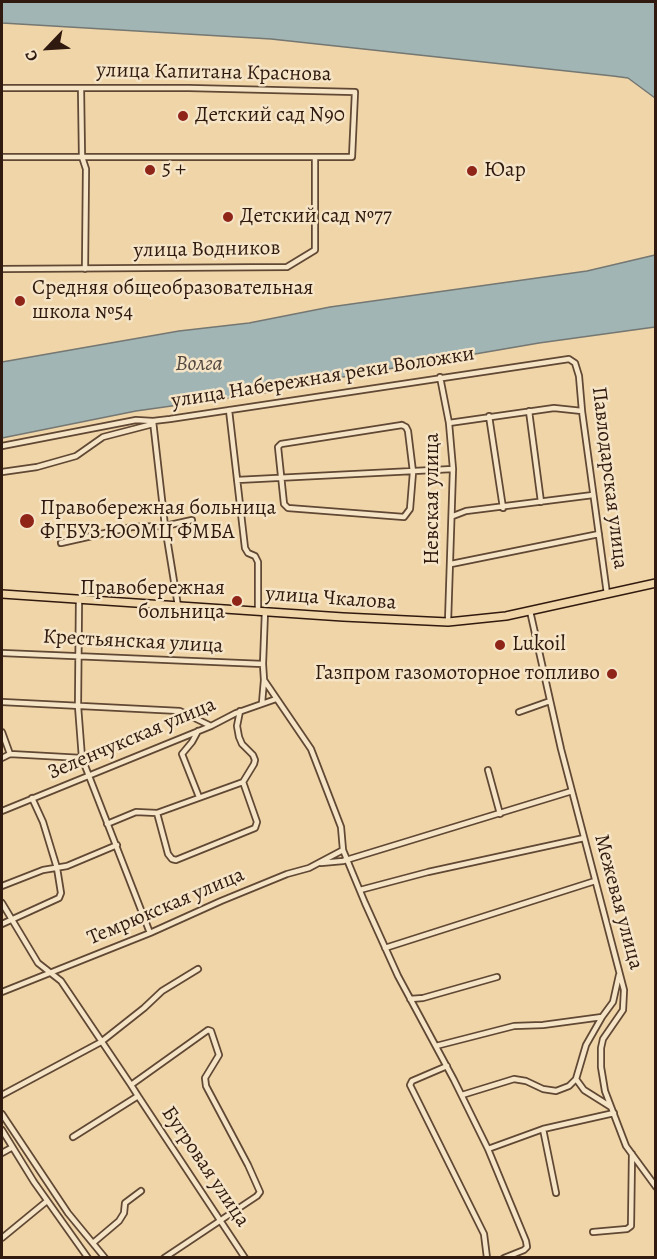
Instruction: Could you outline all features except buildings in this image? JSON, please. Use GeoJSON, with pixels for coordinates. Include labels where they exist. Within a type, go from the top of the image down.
{"type":"FeatureCollection","features":[{"type":"Feature","properties":{"kind":"main road","name":"улица Чкалова"},"geometry":{"type":"LineString","coordinates":[[2,594],[448,622],[490,619],[656,583]]}},
{"type":"Feature","properties":{"kind":"street","name":"улица Капитана Краснова"},"geometry":{"type":"LineString","coordinates":[[2,88],[355,92],[352,157],[315,157]]}},
{"type":"Feature","properties":{"kind":"street"},"geometry":{"type":"LineString","coordinates":[[81,88],[82,157],[86,169],[84,269]]}},
{"type":"Feature","properties":{"kind":"street"},"geometry":{"type":"LineString","coordinates":[[2,157],[315,157]]}},
{"type":"Feature","properties":{"kind":"street","name":"улица Водников"},"geometry":{"type":"LineString","coordinates":[[2,269],[287,267],[315,250],[315,157]]}},
{"type":"Feature","properties":{"kind":"street","name":"улица Набережная реки Воложки"},"geometry":{"type":"LineString","coordinates":[[2,446],[136,420],[153,422],[555,360],[569,359],[577,366]]}},
{"type":"Feature","properties":{"kind":"street","name":"Павлодарская улица"},"geometry":{"type":"LineString","coordinates":[[577,366],[607,594]]}},
{"type":"Feature","properties":{"kind":"street","name":"Невская улица"},"geometry":{"type":"LineString","coordinates":[[440,377],[449,423],[453,469],[448,622]]}},
{"type":"Feature","properties":{"kind":"street"},"geometry":{"type":"LineString","coordinates":[[449,423],[554,408],[582,411]]}},
{"type":"Feature","properties":{"kind":"street"},"geometry":{"type":"LineString","coordinates":[[229,410],[245,548],[248,553],[255,556],[258,562],[264,680],[262,704]]}},
{"type":"Feature","properties":{"kind":"street"},"geometry":{"type":"LineString","coordinates":[[529,411],[541,502]]}},
{"type":"Feature","properties":{"kind":"street"},"geometry":{"type":"LineString","coordinates":[[489,416],[503,508]]}},
{"type":"Feature","properties":{"kind":"street"},"geometry":{"type":"LineString","coordinates":[[2,472],[37,467],[76,456],[103,437],[153,422],[165,526],[178,606]]}},
{"type":"Feature","properties":{"kind":"street"},"geometry":{"type":"LineString","coordinates":[[402,425],[408,431],[413,472],[410,509],[407,515],[401,518],[288,508],[283,502],[281,478],[278,447],[282,444],[402,425]]}},
{"type":"Feature","properties":{"kind":"street"},"geometry":{"type":"LineString","coordinates":[[237,480],[453,469]]}},
{"type":"Feature","properties":{"kind":"street"},"geometry":{"type":"LineString","coordinates":[[453,516],[466,511],[593,495]]}},
{"type":"Feature","properties":{"kind":"street"},"geometry":{"type":"LineString","coordinates":[[62,543],[132,527],[165,526],[192,520]]}},
{"type":"Feature","properties":{"kind":"street"},"geometry":{"type":"LineString","coordinates":[[451,564],[599,534]]}},
{"type":"Feature","properties":{"kind":"street"},"geometry":{"type":"LineString","coordinates":[[79,599],[78,706],[82,758],[150,933]]}},
{"type":"Feature","properties":{"kind":"street","name":"Межевая улица"},"geometry":{"type":"LineString","coordinates":[[530,611],[572,791],[624,990],[623,1010],[603,1039],[601,1048],[605,1091],[622,1136],[656,1187]]}},
{"type":"Feature","properties":{"kind":"street","name":"Крестьянская улица"},"geometry":{"type":"LineString","coordinates":[[2,653],[263,664]]}},
{"type":"Feature","properties":{"kind":"street"},"geometry":{"type":"LineString","coordinates":[[264,680],[311,749],[341,827],[344,850],[385,948],[488,1149],[527,1244],[524,1250],[504,1257]]}},
{"type":"Feature","properties":{"kind":"street","name":"Зеленчукская улица"},"geometry":{"type":"LineString","coordinates":[[2,811],[211,726],[240,711],[276,699]]}},
{"type":"Feature","properties":{"kind":"street"},"geometry":{"type":"LineString","coordinates":[[519,712],[550,701]]}},
{"type":"Feature","properties":{"kind":"street"},"geometry":{"type":"LineString","coordinates":[[2,702],[180,711],[211,726]]}},
{"type":"Feature","properties":{"kind":"street"},"geometry":{"type":"LineString","coordinates":[[107,824],[136,812],[157,813],[243,782],[255,760],[239,737],[237,726],[240,711]]}},
{"type":"Feature","properties":{"kind":"street"},"geometry":{"type":"LineString","coordinates":[[199,731],[182,754],[200,797]]}},
{"type":"Feature","properties":{"kind":"street"},"geometry":{"type":"LineString","coordinates":[[2,732],[10,754]]}},
{"type":"Feature","properties":{"kind":"street"},"geometry":{"type":"LineString","coordinates":[[2,758],[10,754],[82,758]]}},
{"type":"Feature","properties":{"kind":"street"},"geometry":{"type":"LineString","coordinates":[[488,770],[500,814]]}},
{"type":"Feature","properties":{"kind":"street"},"geometry":{"type":"LineString","coordinates":[[157,813],[168,854],[176,860],[256,826],[257,822],[243,782]]}},
{"type":"Feature","properties":{"kind":"street"},"geometry":{"type":"LineString","coordinates":[[318,863],[348,859],[572,791]]}},
{"type":"Feature","properties":{"kind":"street"},"geometry":{"type":"LineString","coordinates":[[2,924],[59,898],[62,890],[43,822],[32,798]]}},
{"type":"Feature","properties":{"kind":"street"},"geometry":{"type":"LineString","coordinates":[[360,890],[428,872],[584,838]]}},
{"type":"Feature","properties":{"kind":"street"},"geometry":{"type":"LineString","coordinates":[[2,886],[43,870],[86,860],[117,845]]}},
{"type":"Feature","properties":{"kind":"street","name":"Темрюкская улица"},"geometry":{"type":"LineString","coordinates":[[2,992],[150,933],[344,850]]}},
{"type":"Feature","properties":{"kind":"street"},"geometry":{"type":"LineString","coordinates":[[385,948],[595,881]]}},
{"type":"Feature","properties":{"kind":"street"},"geometry":{"type":"LineString","coordinates":[[2,903],[38,963],[61,981],[131,1085],[210,1030],[219,1055],[206,1078],[206,1086],[260,1192],[164,1257]]}},
{"type":"Feature","properties":{"kind":"street"},"geometry":{"type":"LineString","coordinates":[[2,1095],[101,1042],[162,991],[198,969]]}},
{"type":"Feature","properties":{"kind":"street"},"geometry":{"type":"LineString","coordinates":[[462,1095],[514,1079],[556,1091],[569,1086],[576,1079],[586,1045],[613,1002],[619,972]]}},
{"type":"Feature","properties":{"kind":"street"},"geometry":{"type":"LineString","coordinates":[[410,999],[423,998],[497,977]]}},
{"type":"Feature","properties":{"kind":"street"},"geometry":{"type":"LineString","coordinates":[[436,1046],[514,1026],[543,1025],[602,1017]]}},
{"type":"Feature","properties":{"kind":"street"},"geometry":{"type":"LineString","coordinates":[[447,1066],[412,1081],[410,1085],[484,1234],[487,1257]]}},
{"type":"Feature","properties":{"kind":"street"},"geometry":{"type":"LineString","coordinates":[[576,1079],[584,1090],[612,1107]]}},
{"type":"Feature","properties":{"kind":"street","name":"Бугровая улица"},"geometry":{"type":"LineString","coordinates":[[131,1085],[245,1257]]}},
{"type":"Feature","properties":{"kind":"street"},"geometry":{"type":"LineString","coordinates":[[73,1137],[138,1096]]}},
{"type":"Feature","properties":{"kind":"street"},"geometry":{"type":"LineString","coordinates":[[488,1149],[543,1129],[614,1113]]}},
{"type":"Feature","properties":{"kind":"street"},"geometry":{"type":"LineString","coordinates":[[2,1114],[61,1204],[105,1257]]}},
{"type":"Feature","properties":{"kind":"street"},"geometry":{"type":"LineString","coordinates":[[543,1129],[556,1193]]}},
{"type":"Feature","properties":{"kind":"street"},"geometry":{"type":"LineString","coordinates":[[2,1130],[11,1148],[88,1257]]}},
{"type":"Feature","properties":{"kind":"street"},"geometry":{"type":"LineString","coordinates":[[2,1153],[11,1148]]}},
{"type":"Feature","properties":{"kind":"street"},"geometry":{"type":"LineString","coordinates":[[593,1232],[627,1229],[631,1226],[632,1154]]}},
{"type":"Feature","properties":{"kind":"street"},"geometry":{"type":"LineString","coordinates":[[93,1243],[118,1221],[124,1213],[125,1203],[141,1191]]}},
{"type":"Feature","properties":{"kind":"street"},"geometry":{"type":"LineString","coordinates":[[2,1238],[47,1201]]}},
{"type":"Feature","properties":{"kind":"water"},"geometry":{"type":"Polygon","coordinates":[[[2,2],[655,2],[655,98],[628,78],[613,76],[271,39],[2,23],[2,2]]]}},
{"type":"Feature","properties":{"kind":"water","name":"Волга"},"geometry":{"type":"Polygon","coordinates":[[[655,255],[655,327],[539,343],[264,393],[136,411],[2,438],[2,362],[179,331],[249,323],[330,307],[587,271],[655,255]]]}},
{"type":"Feature","properties":{"kind":"place","name":"Детский сад N90"},"geometry":{"type":"Point","coordinates":[183,116]}},
{"type":"Feature","properties":{"kind":"place","name":"5 +"},"geometry":{"type":"Point","coordinates":[150,170]}},
{"type":"Feature","properties":{"kind":"place","name":"Юар"},"geometry":{"type":"Point","coordinates":[472,171]}},
{"type":"Feature","properties":{"kind":"place","name":"Детский сад №77"},"geometry":{"type":"Point","coordinates":[228,217]}},
{"type":"Feature","properties":{"kind":"place","name":"Средняя общеобразовательная школа №54"},"geometry":{"type":"Point","coordinates":[20,301]}},
{"type":"Feature","properties":{"kind":"place","name":"Правобережная больница ФГБУЗ ЮОМЦ ФМБА"},"geometry":{"type":"Point","coordinates":[27,521]}},
{"type":"Feature","properties":{"kind":"place","name":"Правобережная больница"},"geometry":{"type":"Point","coordinates":[237,601]}},
{"type":"Feature","properties":{"kind":"place","name":"Lukoil"},"geometry":{"type":"Point","coordinates":[500,645]}},
{"type":"Feature","properties":{"kind":"place","name":"Газпром газомоторное топливо"},"geometry":{"type":"Point","coordinates":[612,674]}}]}
